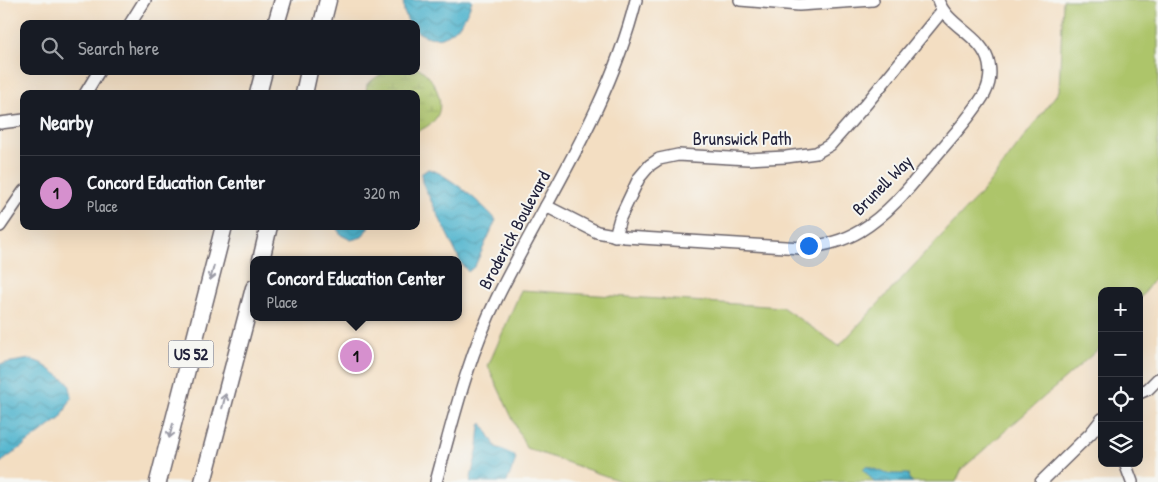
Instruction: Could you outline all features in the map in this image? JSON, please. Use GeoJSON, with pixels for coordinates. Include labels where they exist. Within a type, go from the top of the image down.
{"type":"FeatureCollection","features":[{"type":"Feature","properties":{"kind":"highway"},"geometry":{"type":"LineString","coordinates":[[277,20],[283,0]]}},
{"type":"Feature","properties":{"kind":"highway"},"geometry":{"type":"LineString","coordinates":[[323,20],[328,0]]}},
{"type":"Feature","properties":{"kind":"highway"},"geometry":{"type":"LineString","coordinates":[[259,90],[263,75]]}},
{"type":"Feature","properties":{"kind":"highway"},"geometry":{"type":"LineString","coordinates":[[305,90],[309,75]]}},
{"type":"Feature","properties":{"kind":"highway","name":"US 52"},"geometry":{"type":"LineString","coordinates":[[158,482],[223,230]]}},
{"type":"Feature","properties":{"kind":"highway"},"geometry":{"type":"LineString","coordinates":[[262,256],[268,230]]}},
{"type":"Feature","properties":{"kind":"highway","name":"US 52"},"geometry":{"type":"LineString","coordinates":[[203,482],[250,303]]}},
{"type":"Feature","properties":{"kind":"street"},"geometry":{"type":"LineString","coordinates":[[132,20],[145,0]]}},
{"type":"Feature","properties":{"kind":"street","name":"Broderick Boulevard"},"geometry":{"type":"LineString","coordinates":[[436,482],[457,406],[481,336],[496,300],[609,86],[623,49],[636,0]]}},
{"type":"Feature","properties":{"kind":"street"},"geometry":{"type":"LineString","coordinates":[[740,0],[813,2],[873,0]]}},
{"type":"Feature","properties":{"kind":"street"},"geometry":{"type":"LineString","coordinates":[[938,0],[942,12]]}},
{"type":"Feature","properties":{"kind":"street","name":"Brunell Way"},"geometry":{"type":"LineString","coordinates":[[546,206],[597,232],[615,236],[802,248],[842,240],[872,223],[904,192],[954,135],[987,88],[989,75],[986,54],[980,45],[942,12]]}},
{"type":"Feature","properties":{"kind":"street","name":"Brunswick Path"},"geometry":{"type":"LineString","coordinates":[[615,236],[620,218],[639,178],[650,164],[659,159],[678,155],[748,159],[786,157],[816,153],[830,146],[942,12]]}},
{"type":"Feature","properties":{"kind":"street"},"geometry":{"type":"LineString","coordinates":[[88,90],[97,75]]}},
{"type":"Feature","properties":{"kind":"street"},"geometry":{"type":"LineString","coordinates":[[0,123],[20,120]]}},
{"type":"Feature","properties":{"kind":"street"},"geometry":{"type":"LineString","coordinates":[[0,226],[20,197]]}},
{"type":"Feature","properties":{"kind":"street"},"geometry":{"type":"LineString","coordinates":[[1143,391],[1148,389],[1158,379]]}},
{"type":"Feature","properties":{"kind":"street"},"geometry":{"type":"LineString","coordinates":[[1041,482],[1100,422]]}},
{"type":"Feature","properties":{"kind":"street"},"geometry":{"type":"LineString","coordinates":[[1126,467],[1132,482]]}},
{"type":"Feature","properties":{"kind":"green space"},"geometry":{"type":"Polygon","coordinates":[[[1063,0],[1158,0],[1158,273],[1143,294],[1143,287],[1098,287],[1098,350],[962,469],[956,482],[623,482],[526,448],[488,366],[521,290],[782,307],[839,346],[984,190],[1059,91],[1063,0]]]}},
{"type":"Feature","properties":{"kind":"green space"},"geometry":{"type":"Polygon","coordinates":[[[420,69],[432,82],[439,96],[440,104],[436,118],[420,130],[420,90],[366,90],[367,84],[379,75],[420,75],[420,69]]]}},
{"type":"Feature","properties":{"kind":"water"},"geometry":{"type":"Polygon","coordinates":[[[403,0],[472,0],[459,26],[452,32],[436,38],[420,33],[420,20],[407,20],[404,12],[403,0]]]}},
{"type":"Feature","properties":{"kind":"water"},"geometry":{"type":"Polygon","coordinates":[[[428,169],[454,182],[474,198],[496,220],[475,266],[468,272],[462,264],[462,256],[458,256],[422,182],[421,174],[428,169]]]}},
{"type":"Feature","properties":{"kind":"water"},"geometry":{"type":"Polygon","coordinates":[[[338,230],[366,230],[362,237],[351,240],[341,235],[338,230]]]}},
{"type":"Feature","properties":{"kind":"water"},"geometry":{"type":"Polygon","coordinates":[[[30,359],[41,363],[69,383],[72,397],[61,418],[0,463],[0,364],[30,359]]]}},
{"type":"Feature","properties":{"kind":"water"},"geometry":{"type":"Polygon","coordinates":[[[482,423],[496,447],[514,455],[516,459],[507,482],[470,482],[478,447],[480,425],[482,423]]]}},
{"type":"Feature","properties":{"kind":"water"},"geometry":{"type":"Polygon","coordinates":[[[866,466],[888,474],[908,474],[909,479],[913,482],[874,482],[863,469],[866,466]]]}},
{"type":"Feature","properties":{"kind":"place","name":"Concord Education Center"},"geometry":{"type":"Point","coordinates":[356,356]}}]}
